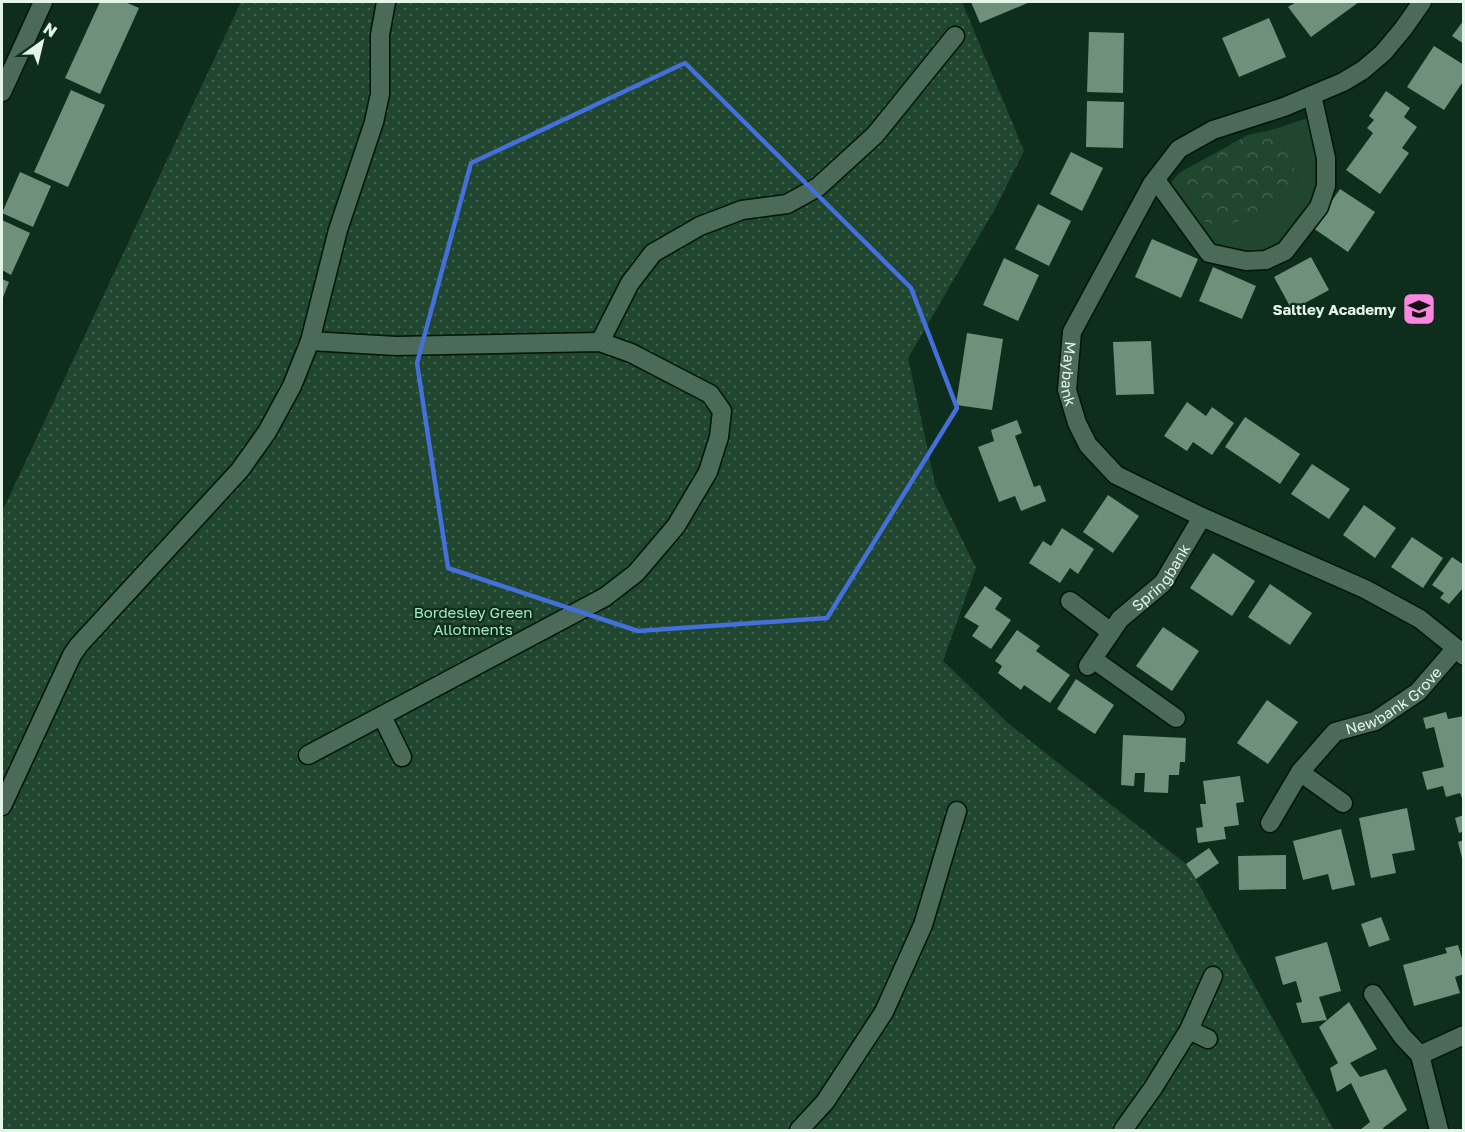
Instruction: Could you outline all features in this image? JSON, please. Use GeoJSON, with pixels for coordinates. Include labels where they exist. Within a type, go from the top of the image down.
{"type":"FeatureCollection","features":[{"type":"Feature","properties":{"kind":"street"},"geometry":{"type":"LineString","coordinates":[[2,92],[43,2]]}},
{"type":"Feature","properties":{"kind":"street"},"geometry":{"type":"LineString","coordinates":[[2,806],[72,655],[240,470],[267,432],[292,386],[310,341],[338,230],[374,122],[380,94],[380,35],[386,2]]}},
{"type":"Feature","properties":{"kind":"street","name":"Maybank"},"geometry":{"type":"LineString","coordinates":[[1422,2],[1383,53],[1363,70],[1343,82],[1312,95],[1213,130],[1179,149],[1156,180],[1072,332],[1067,390],[1077,423],[1088,445],[1116,475],[1202,517],[1365,589],[1420,619],[1460,652]]}},
{"type":"Feature","properties":{"kind":"street"},"geometry":{"type":"LineString","coordinates":[[600,342],[630,283],[653,253],[700,226],[742,210],[787,204],[818,187],[875,135],[956,36]]}},
{"type":"Feature","properties":{"kind":"street"},"geometry":{"type":"LineString","coordinates":[[1156,180],[1209,253],[1246,261],[1266,260],[1285,251],[1319,207],[1326,186],[1326,158],[1312,95]]}},
{"type":"Feature","properties":{"kind":"street"},"geometry":{"type":"LineString","coordinates":[[308,755],[605,597],[636,573],[676,526],[708,472],[719,437],[722,411],[710,394],[631,353],[600,342],[396,346],[310,341]]}},
{"type":"Feature","properties":{"kind":"street","name":"Springbank"},"geometry":{"type":"LineString","coordinates":[[1176,718],[1090,662],[1120,619],[1163,583],[1202,517]]}},
{"type":"Feature","properties":{"kind":"street"},"geometry":{"type":"LineString","coordinates":[[1070,601],[1112,632]]}},
{"type":"Feature","properties":{"kind":"street","name":"Newbank Grove"},"geometry":{"type":"LineString","coordinates":[[1270,823],[1300,772],[1335,732],[1375,721],[1418,692],[1460,652]]}},
{"type":"Feature","properties":{"kind":"street"},"geometry":{"type":"LineString","coordinates":[[382,716],[402,757]]}},
{"type":"Feature","properties":{"kind":"street"},"geometry":{"type":"LineString","coordinates":[[1300,772],[1343,803]]}},
{"type":"Feature","properties":{"kind":"street"},"geometry":{"type":"LineString","coordinates":[[799,1131],[825,1102],[884,1012],[923,925],[957,811]]}},
{"type":"Feature","properties":{"kind":"street"},"geometry":{"type":"LineString","coordinates":[[1123,1131],[1189,1030],[1213,976]]}},
{"type":"Feature","properties":{"kind":"street"},"geometry":{"type":"LineString","coordinates":[[1373,994],[1402,1036],[1420,1055],[1439,1131]]}},
{"type":"Feature","properties":{"kind":"street"},"geometry":{"type":"LineString","coordinates":[[1189,1030],[1208,1039]]}},
{"type":"Feature","properties":{"kind":"street"},"geometry":{"type":"LineString","coordinates":[[1420,1055],[1464,1035]]}},
{"type":"Feature","properties":{"kind":"highlighted area"},"geometry":{"type":"Polygon","coordinates":[[[685,63],[911,288],[957,408],[827,618],[638,631],[448,568],[417,363],[471,163],[685,63]]]}},
{"type":"Feature","properties":{"kind":"green space","name":"Bordesley Green Allotments"},"geometry":{"type":"Polygon","coordinates":[[[241,2],[962,2],[1024,151],[996,207],[908,358],[935,484],[976,568],[943,661],[1009,724],[1186,864],[1334,1130],[2,1130],[2,512],[241,2]]]}},
{"type":"Feature","properties":{"kind":"green space"},"geometry":{"type":"Polygon","coordinates":[[[1308,118],[1319,175],[1314,206],[1288,239],[1252,258],[1224,253],[1191,219],[1170,184],[1179,173],[1205,222],[1226,226],[1292,193],[1298,177],[1275,129],[1308,118]]]}},
{"type":"Feature","properties":{"kind":"green space"},"geometry":{"type":"Polygon","coordinates":[[[1275,129],[1298,177],[1292,193],[1226,227],[1205,222],[1179,173],[1248,135],[1275,129]]]}},
{"type":"Feature","properties":{"kind":"building"},"geometry":{"type":"Polygon","coordinates":[[[100,2],[125,2],[139,8],[100,94],[65,78],[100,2]]]}},
{"type":"Feature","properties":{"kind":"building"},"geometry":{"type":"Polygon","coordinates":[[[971,2],[1030,2],[980,23],[971,2]]]}},
{"type":"Feature","properties":{"kind":"building"},"geometry":{"type":"Polygon","coordinates":[[[1296,2],[1359,2],[1311,37],[1288,7],[1296,2]]]}},
{"type":"Feature","properties":{"kind":"building"},"geometry":{"type":"Polygon","coordinates":[[[1269,18],[1286,57],[1239,77],[1222,38],[1269,18]]]}},
{"type":"Feature","properties":{"kind":"building"},"geometry":{"type":"Polygon","coordinates":[[[1464,20],[1464,44],[1452,36],[1464,20]]]}},
{"type":"Feature","properties":{"kind":"building"},"geometry":{"type":"Polygon","coordinates":[[[1089,32],[1124,33],[1123,93],[1087,92],[1089,32]]]}},
{"type":"Feature","properties":{"kind":"building"},"geometry":{"type":"Polygon","coordinates":[[[1434,46],[1464,65],[1464,80],[1444,110],[1407,87],[1434,46]]]}},
{"type":"Feature","properties":{"kind":"building"},"geometry":{"type":"Polygon","coordinates":[[[71,90],[105,105],[68,187],[34,172],[71,90]]]}},
{"type":"Feature","properties":{"kind":"building"},"geometry":{"type":"Polygon","coordinates":[[[1386,91],[1410,108],[1404,117],[1417,127],[1402,148],[1409,153],[1380,194],[1346,170],[1373,133],[1367,128],[1374,120],[1369,116],[1386,91]]]}},
{"type":"Feature","properties":{"kind":"building"},"geometry":{"type":"Polygon","coordinates":[[[1087,101],[1124,102],[1123,148],[1086,147],[1087,101]]]}},
{"type":"Feature","properties":{"kind":"building"},"geometry":{"type":"Polygon","coordinates":[[[1071,152],[1103,168],[1082,211],[1050,194],[1071,152]]]}},
{"type":"Feature","properties":{"kind":"building"},"geometry":{"type":"Polygon","coordinates":[[[20,172],[51,186],[33,227],[2,213],[20,172]]]}},
{"type":"Feature","properties":{"kind":"building"},"geometry":{"type":"Polygon","coordinates":[[[1340,189],[1375,212],[1348,252],[1313,228],[1340,189]]]}},
{"type":"Feature","properties":{"kind":"building"},"geometry":{"type":"Polygon","coordinates":[[[1038,204],[1071,221],[1049,266],[1015,249],[1038,204]]]}},
{"type":"Feature","properties":{"kind":"building"},"geometry":{"type":"Polygon","coordinates":[[[2,220],[30,233],[11,275],[2,270],[2,220]]]}},
{"type":"Feature","properties":{"kind":"building"},"geometry":{"type":"Polygon","coordinates":[[[1152,239],[1198,259],[1181,298],[1135,277],[1152,239]]]}},
{"type":"Feature","properties":{"kind":"building"},"geometry":{"type":"Polygon","coordinates":[[[1311,257],[1329,290],[1292,310],[1274,277],[1311,257]]]}},
{"type":"Feature","properties":{"kind":"building"},"geometry":{"type":"Polygon","coordinates":[[[1004,258],[1039,275],[1018,321],[983,305],[1004,258]]]}},
{"type":"Feature","properties":{"kind":"building"},"geometry":{"type":"Polygon","coordinates":[[[1213,267],[1256,286],[1242,319],[1199,301],[1213,267]]]}},
{"type":"Feature","properties":{"kind":"building"},"geometry":{"type":"Polygon","coordinates":[[[2,279],[9,282],[2,300],[2,279]]]}},
{"type":"Feature","properties":{"kind":"building"},"geometry":{"type":"Polygon","coordinates":[[[967,333],[1003,339],[992,410],[956,405],[967,333]]]}},
{"type":"Feature","properties":{"kind":"building"},"geometry":{"type":"Polygon","coordinates":[[[1151,341],[1154,394],[1116,395],[1113,342],[1151,341]]]}},
{"type":"Feature","properties":{"kind":"building"},"geometry":{"type":"Polygon","coordinates":[[[1187,402],[1206,416],[1212,407],[1234,423],[1212,455],[1193,442],[1187,451],[1164,436],[1187,402]]]}},
{"type":"Feature","properties":{"kind":"building"},"geometry":{"type":"Polygon","coordinates":[[[1245,417],[1300,454],[1280,484],[1225,447],[1245,417]]]}},
{"type":"Feature","properties":{"kind":"building"},"geometry":{"type":"Polygon","coordinates":[[[1017,420],[1022,433],[1015,436],[1034,487],[1040,485],[1046,501],[1021,511],[1015,496],[999,502],[978,447],[994,441],[991,430],[1017,420]]]}},
{"type":"Feature","properties":{"kind":"building"},"geometry":{"type":"Polygon","coordinates":[[[1312,464],[1350,489],[1329,519],[1291,494],[1312,464]]]}},
{"type":"Feature","properties":{"kind":"building"},"geometry":{"type":"Polygon","coordinates":[[[1108,495],[1139,516],[1113,553],[1083,532],[1108,495]]]}},
{"type":"Feature","properties":{"kind":"building"},"geometry":{"type":"Polygon","coordinates":[[[1364,505],[1396,528],[1375,558],[1343,535],[1364,505]]]}},
{"type":"Feature","properties":{"kind":"building"},"geometry":{"type":"Polygon","coordinates":[[[1062,528],[1094,549],[1078,574],[1070,568],[1060,583],[1029,563],[1043,541],[1051,546],[1062,528]]]}},
{"type":"Feature","properties":{"kind":"building"},"geometry":{"type":"Polygon","coordinates":[[[1412,537],[1443,558],[1423,588],[1391,567],[1412,537]]]}},
{"type":"Feature","properties":{"kind":"building"},"geometry":{"type":"Polygon","coordinates":[[[1213,553],[1255,581],[1232,616],[1190,588],[1213,553]]]}},
{"type":"Feature","properties":{"kind":"building"},"geometry":{"type":"Polygon","coordinates":[[[1452,557],[1464,565],[1464,587],[1449,604],[1440,598],[1444,593],[1432,585],[1452,557]]]}},
{"type":"Feature","properties":{"kind":"building"},"geometry":{"type":"Polygon","coordinates":[[[1270,584],[1312,613],[1290,645],[1248,617],[1270,584]]]}},
{"type":"Feature","properties":{"kind":"building"},"geometry":{"type":"Polygon","coordinates":[[[985,586],[1002,598],[995,609],[1011,620],[991,649],[972,636],[979,626],[964,617],[985,586]]]}},
{"type":"Feature","properties":{"kind":"building"},"geometry":{"type":"Polygon","coordinates":[[[1163,627],[1199,651],[1172,691],[1136,666],[1163,627]]]}},
{"type":"Feature","properties":{"kind":"building"},"geometry":{"type":"Polygon","coordinates":[[[1017,630],[1040,646],[1036,651],[1070,675],[1050,703],[1024,685],[1021,690],[998,673],[1002,666],[995,661],[1017,630]]]}},
{"type":"Feature","properties":{"kind":"building"},"geometry":{"type":"Polygon","coordinates":[[[1076,679],[1114,705],[1095,734],[1057,709],[1076,679]]]}},
{"type":"Feature","properties":{"kind":"building"},"geometry":{"type":"Polygon","coordinates":[[[1267,700],[1298,722],[1268,764],[1237,743],[1267,700]]]}},
{"type":"Feature","properties":{"kind":"building"},"geometry":{"type":"Polygon","coordinates":[[[1446,712],[1448,719],[1464,716],[1464,803],[1460,793],[1446,797],[1443,786],[1427,790],[1422,772],[1444,767],[1434,727],[1426,729],[1423,718],[1446,712]]]}},
{"type":"Feature","properties":{"kind":"building"},"geometry":{"type":"Polygon","coordinates":[[[1123,735],[1186,738],[1185,762],[1180,762],[1179,775],[1169,775],[1168,793],[1144,792],[1145,773],[1135,773],[1134,786],[1121,785],[1123,735]]]}},
{"type":"Feature","properties":{"kind":"building"},"geometry":{"type":"Polygon","coordinates":[[[1240,776],[1244,802],[1236,803],[1239,825],[1224,827],[1226,839],[1198,843],[1196,828],[1203,827],[1200,804],[1206,804],[1203,781],[1240,776]]]}},
{"type":"Feature","properties":{"kind":"building"},"geometry":{"type":"Polygon","coordinates":[[[1407,808],[1415,850],[1392,854],[1396,873],[1371,878],[1359,818],[1407,808]]]}},
{"type":"Feature","properties":{"kind":"building"},"geometry":{"type":"Polygon","coordinates":[[[1464,815],[1464,831],[1459,833],[1455,818],[1464,815]]]}},
{"type":"Feature","properties":{"kind":"building"},"geometry":{"type":"Polygon","coordinates":[[[1341,829],[1355,885],[1332,890],[1328,874],[1303,880],[1293,841],[1341,829]]]}},
{"type":"Feature","properties":{"kind":"building"},"geometry":{"type":"Polygon","coordinates":[[[1464,840],[1464,862],[1463,862],[1458,842],[1464,840]]]}},
{"type":"Feature","properties":{"kind":"building"},"geometry":{"type":"Polygon","coordinates":[[[1209,848],[1219,863],[1196,879],[1186,864],[1209,848]]]}},
{"type":"Feature","properties":{"kind":"building"},"geometry":{"type":"Polygon","coordinates":[[[1286,855],[1286,889],[1239,890],[1238,856],[1286,855]]]}},
{"type":"Feature","properties":{"kind":"building"},"geometry":{"type":"Polygon","coordinates":[[[1381,917],[1390,940],[1369,947],[1361,924],[1381,917]]]}},
{"type":"Feature","properties":{"kind":"building"},"geometry":{"type":"Polygon","coordinates":[[[1327,942],[1341,991],[1319,997],[1327,1020],[1302,1023],[1296,1003],[1302,1002],[1296,981],[1283,985],[1275,957],[1327,942]]]}},
{"type":"Feature","properties":{"kind":"building"},"geometry":{"type":"Polygon","coordinates":[[[1458,945],[1464,965],[1464,974],[1455,977],[1460,993],[1414,1006],[1403,965],[1447,953],[1445,948],[1458,945]]]}},
{"type":"Feature","properties":{"kind":"building"},"geometry":{"type":"Polygon","coordinates":[[[1349,1002],[1377,1049],[1350,1063],[1360,1077],[1386,1069],[1407,1110],[1383,1128],[1384,1130],[1360,1130],[1370,1122],[1351,1083],[1337,1092],[1330,1068],[1338,1063],[1319,1027],[1349,1002]]]}},
{"type":"Feature","properties":{"kind":"place","name":"Saltley Academy"},"geometry":{"type":"Point","coordinates":[1419,309]}}]}
